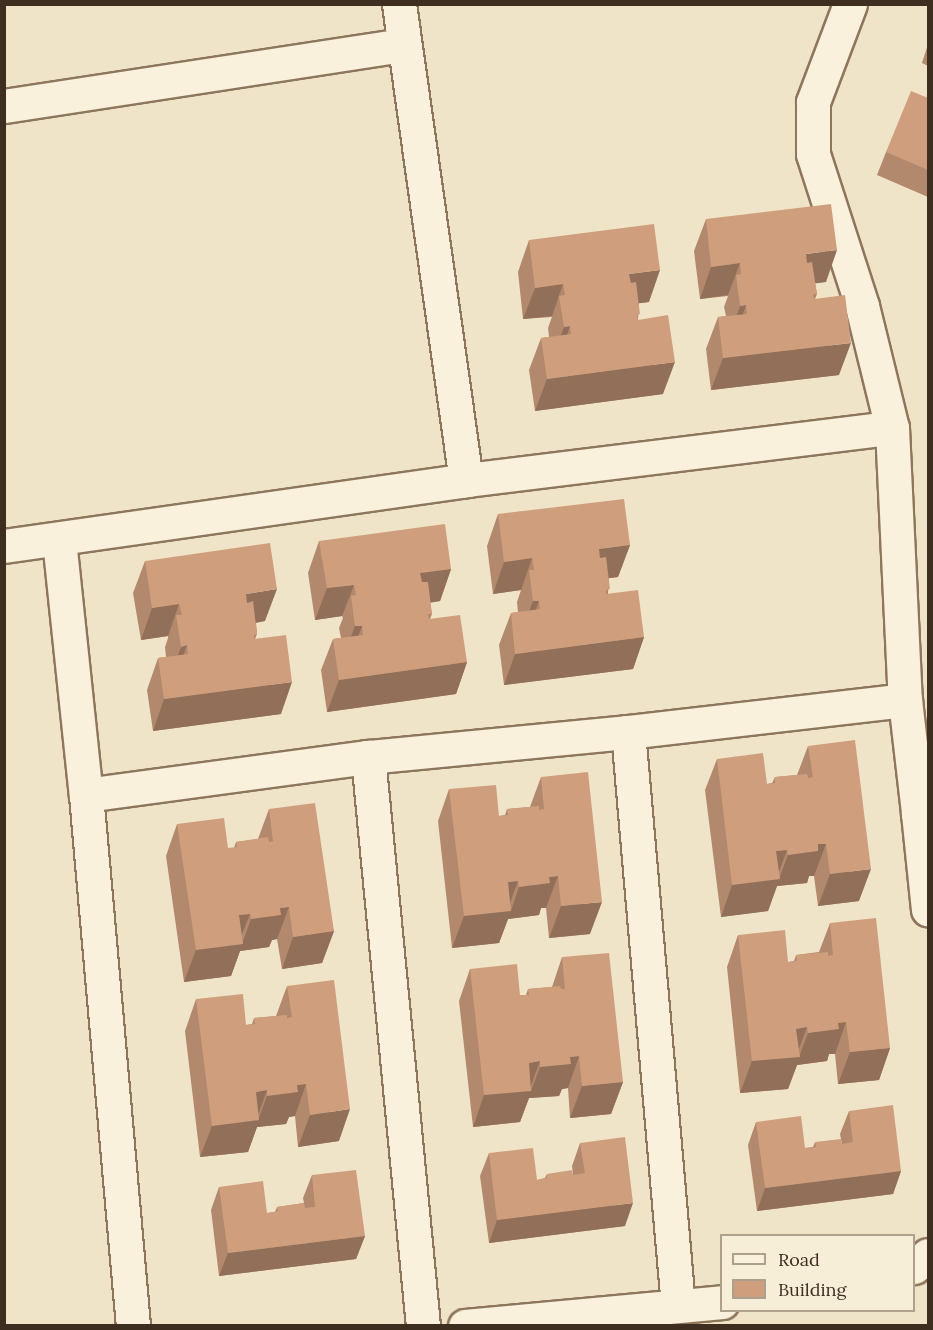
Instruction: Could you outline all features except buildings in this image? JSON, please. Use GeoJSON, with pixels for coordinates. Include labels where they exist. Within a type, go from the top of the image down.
{"type":"FeatureCollection","features":[{"type":"Feature","properties":{"kind":"street"},"geometry":{"type":"LineString","coordinates":[[399,4],[466,480]]}},
{"type":"Feature","properties":{"kind":"street"},"geometry":{"type":"LineString","coordinates":[[850,4],[813,102],[813,154],[862,306],[892,428],[905,700],[923,801],[928,909]]}},
{"type":"Feature","properties":{"kind":"street"},"geometry":{"type":"LineString","coordinates":[[4,106],[404,45]]}},
{"type":"Feature","properties":{"kind":"street"},"geometry":{"type":"LineString","coordinates":[[4,546],[59,540],[466,480],[892,428]]}},
{"type":"Feature","properties":{"kind":"street"},"geometry":{"type":"LineString","coordinates":[[59,540],[86,795],[133,1326]]}},
{"type":"Feature","properties":{"kind":"street"},"geometry":{"type":"LineString","coordinates":[[86,795],[368,756],[627,732],[905,700]]}},
{"type":"Feature","properties":{"kind":"street"},"geometry":{"type":"LineString","coordinates":[[627,732],[678,1306]]}},
{"type":"Feature","properties":{"kind":"street"},"geometry":{"type":"LineString","coordinates":[[368,756],[423,1326]]}},
{"type":"Feature","properties":{"kind":"street"},"geometry":{"type":"LineString","coordinates":[[915,1266],[928,1255]]}},
{"type":"Feature","properties":{"kind":"street"},"geometry":{"type":"LineString","coordinates":[[465,1326],[720,1302]]}}]}
